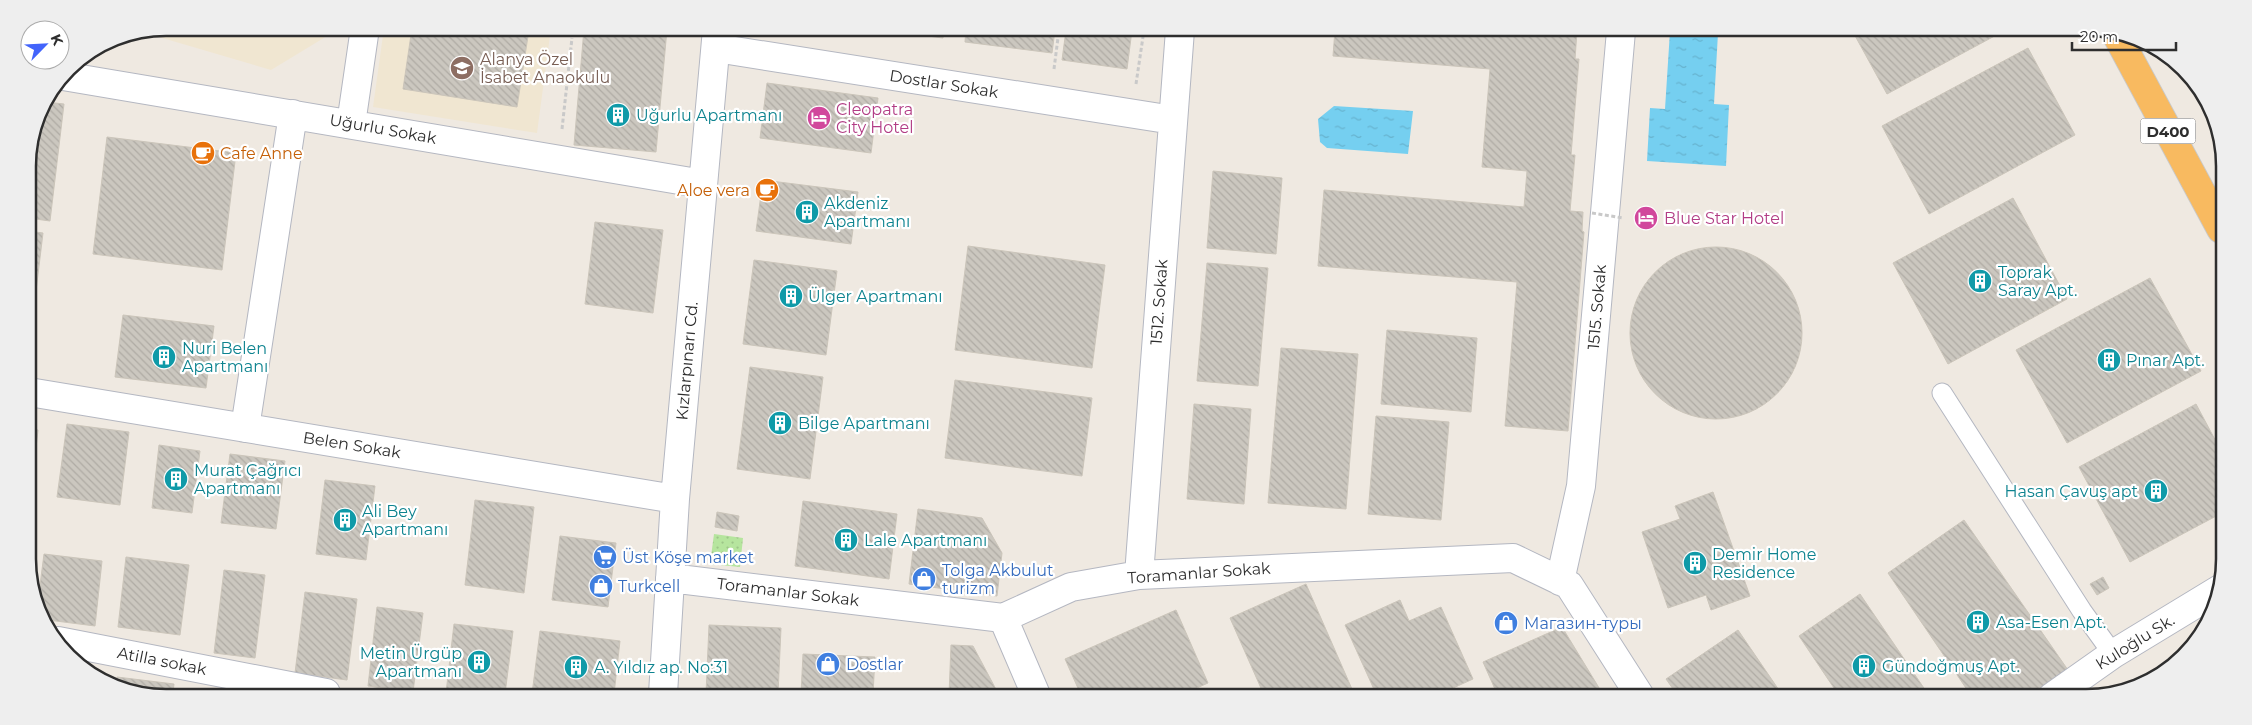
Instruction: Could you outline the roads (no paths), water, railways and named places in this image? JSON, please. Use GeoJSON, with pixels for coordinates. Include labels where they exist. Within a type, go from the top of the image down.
{"type":"FeatureCollection","features":[{"type":"Feature","properties":{"kind":"highway","name":"D400"},"geometry":{"type":"LineString","coordinates":[[2120,41],[2216,218]]}},
{"type":"Feature","properties":{"kind":"street"},"geometry":{"type":"LineString","coordinates":[[351,124],[364,36]]}},
{"type":"Feature","properties":{"kind":"street","name":"1512. Sokak"},"geometry":{"type":"LineString","coordinates":[[1139,575],[1180,36]]}},
{"type":"Feature","properties":{"kind":"street","name":"1515. Sokak"},"geometry":{"type":"LineString","coordinates":[[1560,581],[1580,486],[1622,36]]}},
{"type":"Feature","properties":{"kind":"street","name":"Dostlar Sokak"},"geometry":{"type":"LineString","coordinates":[[717,38],[1173,120]]}},
{"type":"Feature","properties":{"kind":"street","name":"Kızlarpınarı Cd."},"geometry":{"type":"LineString","coordinates":[[663,689],[675,499],[717,38]]}},
{"type":"Feature","properties":{"kind":"street","name":"Uğurlu Sokak"},"geometry":{"type":"LineString","coordinates":[[72,78],[703,184]]}},
{"type":"Feature","properties":{"kind":"street"},"geometry":{"type":"LineString","coordinates":[[245,428],[293,114]]}},
{"type":"Feature","properties":{"kind":"street","name":"Belen Sokak"},"geometry":{"type":"LineString","coordinates":[[36,393],[675,499]]}},
{"type":"Feature","properties":{"kind":"street","name":"Toramanlar Sokak"},"geometry":{"type":"LineString","coordinates":[[670,578],[1003,618],[1071,587],[1139,575],[1513,558],[1569,586],[1635,688]]}},
{"type":"Feature","properties":{"kind":"street","name":"Kuloğlu Sk."},"geometry":{"type":"LineString","coordinates":[[2065,688],[2113,654],[2210,595]]}},
{"type":"Feature","properties":{"kind":"street"},"geometry":{"type":"LineString","coordinates":[[1003,618],[1033,689]]}},
{"type":"Feature","properties":{"kind":"street","name":"Atilla sokak"},"geometry":{"type":"LineString","coordinates":[[68,643],[305,689]]}},
{"type":"Feature","properties":{"kind":"lane"},"geometry":{"type":"LineString","coordinates":[[1942,392],[2082,611],[2113,654]]}},
{"type":"Feature","properties":{"kind":"water"},"geometry":{"type":"Polygon","coordinates":[[[1670,36],[1718,36],[1714,104],[1729,105],[1726,166],[1647,161],[1650,108],[1665,109],[1670,36]]]}},
{"type":"Feature","properties":{"kind":"water"},"geometry":{"type":"Polygon","coordinates":[[[1334,106],[1413,111],[1408,154],[1327,148],[1320,142],[1318,119],[1334,106]]]}},
{"type":"Feature","properties":{"kind":"place","name":"Alanya Özel İsabet Anaokulu"},"geometry":{"type":"Point","coordinates":[462,68]}},
{"type":"Feature","properties":{"kind":"place","name":"Uğurlu Apartmanı"},"geometry":{"type":"Point","coordinates":[618,115]}},
{"type":"Feature","properties":{"kind":"place","name":"Cleopatra City Hotel"},"geometry":{"type":"Point","coordinates":[819,118]}},
{"type":"Feature","properties":{"kind":"place","name":"Cafe Anne"},"geometry":{"type":"Point","coordinates":[203,153]}},
{"type":"Feature","properties":{"kind":"place","name":"Aloe vera"},"geometry":{"type":"Point","coordinates":[767,190]}},
{"type":"Feature","properties":{"kind":"place","name":"Akdeniz Apartmanı"},"geometry":{"type":"Point","coordinates":[807,212]}},
{"type":"Feature","properties":{"kind":"place","name":"Blue Star Hotel"},"geometry":{"type":"Point","coordinates":[1646,218]}},
{"type":"Feature","properties":{"kind":"place","name":"Toprak Saray Apt."},"geometry":{"type":"Point","coordinates":[1980,281]}},
{"type":"Feature","properties":{"kind":"place","name":"Ülger Apartmanı"},"geometry":{"type":"Point","coordinates":[791,296]}},
{"type":"Feature","properties":{"kind":"place","name":"Nuri Belen Apartmanı"},"geometry":{"type":"Point","coordinates":[164,357]}},
{"type":"Feature","properties":{"kind":"place","name":"Pınar Apt."},"geometry":{"type":"Point","coordinates":[2109,360]}},
{"type":"Feature","properties":{"kind":"place","name":"Bilge Apartmanı"},"geometry":{"type":"Point","coordinates":[780,423]}},
{"type":"Feature","properties":{"kind":"place","name":"Murat Çağrıcı Apartmanı"},"geometry":{"type":"Point","coordinates":[176,479]}},
{"type":"Feature","properties":{"kind":"place","name":"Hasan Çavuş apt"},"geometry":{"type":"Point","coordinates":[2156,491]}},
{"type":"Feature","properties":{"kind":"place","name":"Ali Bey Apartmanı"},"geometry":{"type":"Point","coordinates":[345,520]}},
{"type":"Feature","properties":{"kind":"place","name":"Lale Apartmanı"},"geometry":{"type":"Point","coordinates":[846,540]}},
{"type":"Feature","properties":{"kind":"place","name":"Üst Köşe market"},"geometry":{"type":"Point","coordinates":[605,557]}},
{"type":"Feature","properties":{"kind":"place","name":"Demir Home Residence"},"geometry":{"type":"Point","coordinates":[1695,563]}},
{"type":"Feature","properties":{"kind":"place","name":"Tolga Akbulut turizm"},"geometry":{"type":"Point","coordinates":[924,579]}},
{"type":"Feature","properties":{"kind":"place","name":"Turkcell"},"geometry":{"type":"Point","coordinates":[601,586]}},
{"type":"Feature","properties":{"kind":"place","name":"Asa-Esen Apt."},"geometry":{"type":"Point","coordinates":[1978,622]}},
{"type":"Feature","properties":{"kind":"place","name":"Магазин-туры"},"geometry":{"type":"Point","coordinates":[1506,623]}},
{"type":"Feature","properties":{"kind":"place","name":"Metin Ürgüp Apartmanı"},"geometry":{"type":"Point","coordinates":[479,662]}},
{"type":"Feature","properties":{"kind":"place","name":"Dostlar"},"geometry":{"type":"Point","coordinates":[828,664]}},
{"type":"Feature","properties":{"kind":"place","name":"Gündoğmuş Apt."},"geometry":{"type":"Point","coordinates":[1864,666]}},
{"type":"Feature","properties":{"kind":"place","name":"A. Yıldız ap. No:31"},"geometry":{"type":"Point","coordinates":[576,667]}}]}
